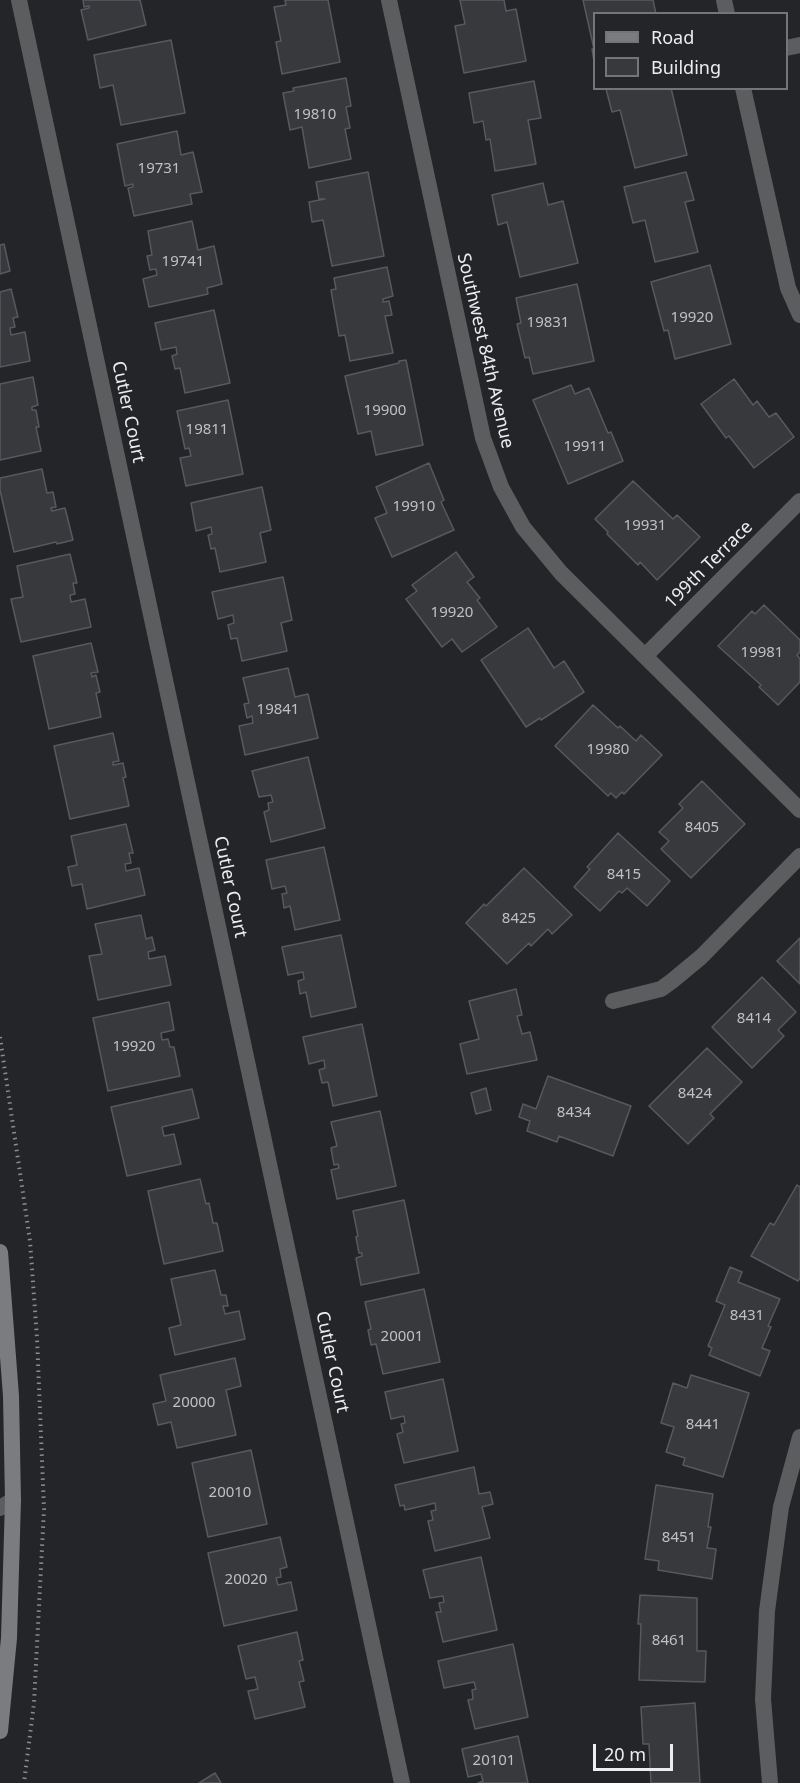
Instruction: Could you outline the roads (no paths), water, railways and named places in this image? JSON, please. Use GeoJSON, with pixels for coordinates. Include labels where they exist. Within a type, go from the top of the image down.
{"type":"FeatureCollection","features":[{"type":"Feature","properties":{"kind":"main road"},"geometry":{"type":"LineString","coordinates":[[0,1252],[11,1396],[7,1504],[11,1605],[0,1731]]}},
{"type":"Feature","properties":{"kind":"street","name":"Cutler Court"},"geometry":{"type":"LineString","coordinates":[[19,0],[402,1783]]}},
{"type":"Feature","properties":{"kind":"street","name":"Southwest 84th Avenue"},"geometry":{"type":"LineString","coordinates":[[389,0],[483,438],[490,463],[512,510],[534,542],[561,573],[800,810]]}},
{"type":"Feature","properties":{"kind":"street"},"geometry":{"type":"LineString","coordinates":[[743,90],[788,288],[800,315]]}},
{"type":"Feature","properties":{"kind":"street","name":"199th Terrace"},"geometry":{"type":"LineString","coordinates":[[645,656],[800,501]]}},
{"type":"Feature","properties":{"kind":"street"},"geometry":{"type":"LineString","coordinates":[[613,1001],[661,989],[672,981],[701,957],[800,856]]}},
{"type":"Feature","properties":{"kind":"street"},"geometry":{"type":"LineString","coordinates":[[770,1783],[763,1700],[767,1611],[781,1507],[800,1437]]}}]}
